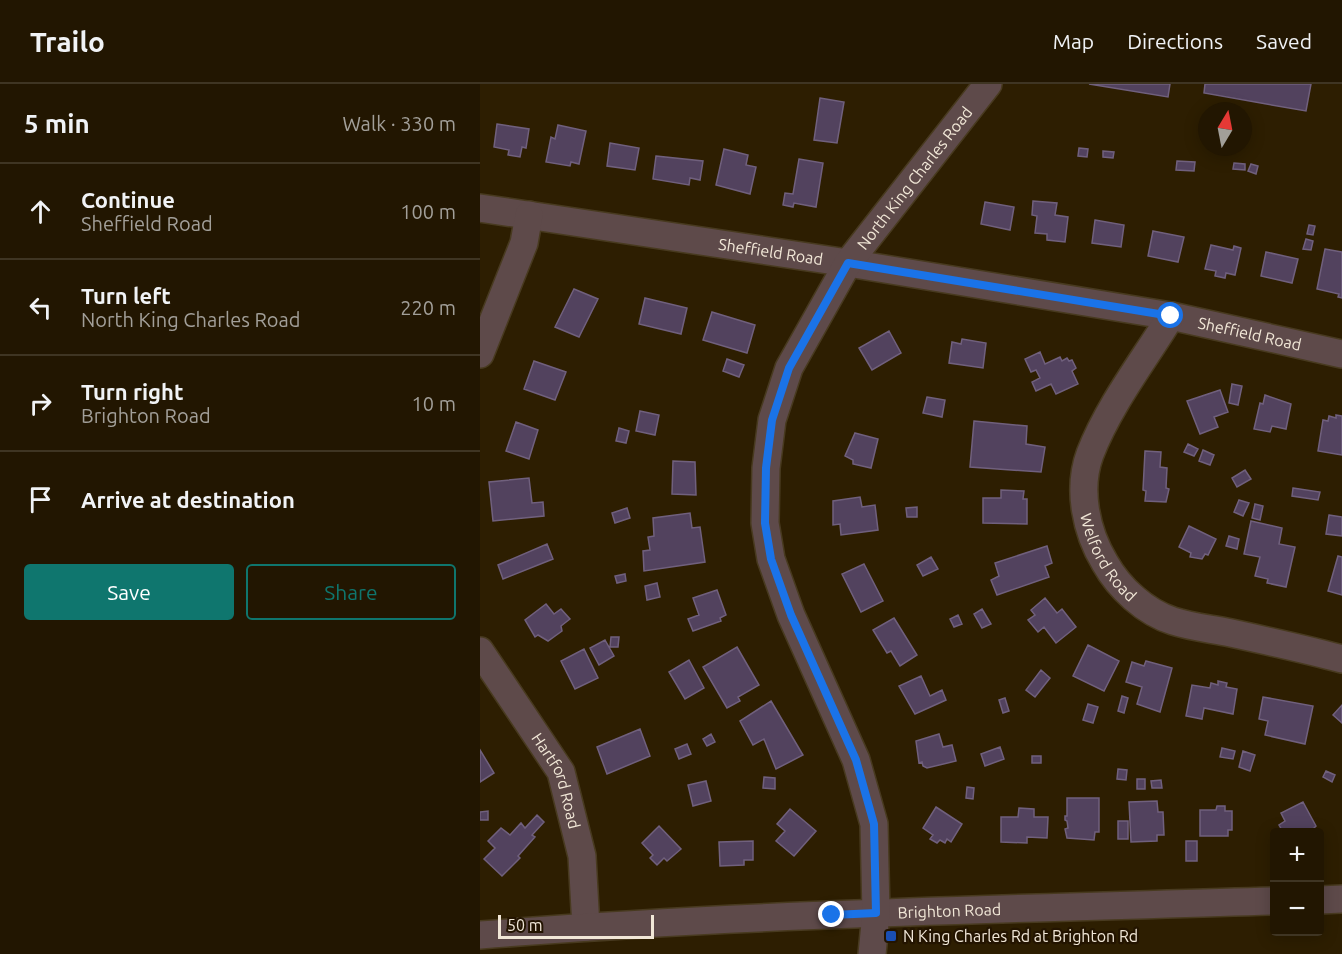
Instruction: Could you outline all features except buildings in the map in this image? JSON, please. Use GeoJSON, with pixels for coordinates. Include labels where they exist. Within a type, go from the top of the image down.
{"type":"FeatureCollection","features":[{"type":"Feature","properties":{"kind":"street","name":"North King Charles Road"},"geometry":{"type":"LineString","coordinates":[[872,954],[876,913],[874,824],[856,760],[791,615],[771,559],[765,523],[766,468],[772,420],[789,368],[848,263],[988,84]]}},
{"type":"Feature","properties":{"kind":"street","name":"Sheffield Road"},"geometry":{"type":"LineString","coordinates":[[480,208],[848,263],[1171,316],[1342,354]]}},
{"type":"Feature","properties":{"kind":"street"},"geometry":{"type":"LineString","coordinates":[[480,354],[524,243],[529,215]]}},
{"type":"Feature","properties":{"kind":"street","name":"Welford Road"},"geometry":{"type":"LineString","coordinates":[[1171,316],[1106,422],[1090,456],[1085,486],[1086,514],[1093,544],[1111,575],[1138,602],[1172,621],[1295,646],[1342,659]]}},
{"type":"Feature","properties":{"kind":"street","name":"Hartford Road"},"geometry":{"type":"LineString","coordinates":[[480,651],[561,772],[582,856],[586,927]]}},
{"type":"Feature","properties":{"kind":"street"},"geometry":{"type":"LineString","coordinates":[[1324,900],[1342,899]]}},
{"type":"Feature","properties":{"kind":"street","name":"Brighton Road"},"geometry":{"type":"LineString","coordinates":[[480,935],[586,927],[876,913],[1270,901]]}},
{"type":"Feature","properties":{"kind":"place","name":"N King Charles Rd at Brighton Rd"},"geometry":{"type":"Point","coordinates":[891,936]}},
{"type":"Feature","properties":{"kind":"route"},"geometry":{"type":"LineString","coordinates":[[832,915],[876,913],[874,824],[856,760],[791,615],[771,559],[765,523],[766,468],[772,420],[789,368],[848,263],[1171,316]]}}]}
